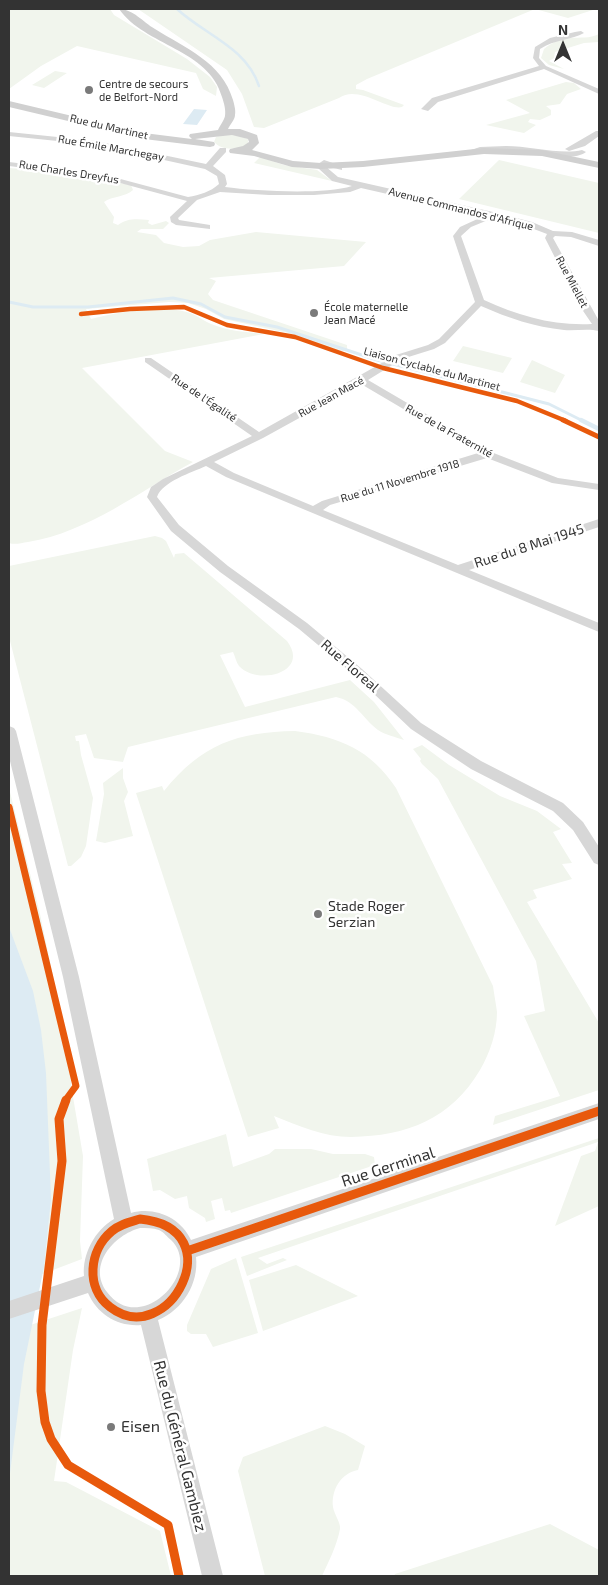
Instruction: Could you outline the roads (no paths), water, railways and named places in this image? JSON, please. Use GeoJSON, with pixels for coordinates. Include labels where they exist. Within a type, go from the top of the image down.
{"type":"FeatureCollection","features":[{"type":"Feature","properties":{"kind":"main road"},"geometry":{"type":"LineString","coordinates":[[123,9],[138,22],[213,71],[220,79],[226,89],[230,116],[220,133],[211,138],[210,144],[223,150],[255,153],[292,164],[323,164],[486,146],[527,147],[582,152],[599,161]]}},
{"type":"Feature","properties":{"kind":"main road","name":"Rue du Martinet"},"geometry":{"type":"LineString","coordinates":[[9,104],[144,136],[210,144]]}},
{"type":"Feature","properties":{"kind":"main road"},"geometry":{"type":"LineString","coordinates":[[230,116],[235,119],[245,133]]}},
{"type":"Feature","properties":{"kind":"main road"},"geometry":{"type":"LineString","coordinates":[[132,132],[179,136],[245,133],[253,137],[254,143],[269,152],[306,161],[340,166],[471,151],[542,153],[599,165]]}},
{"type":"Feature","properties":{"kind":"main road"},"geometry":{"type":"LineString","coordinates":[[234,151],[247,148],[254,143]]}},
{"type":"Feature","properties":{"kind":"street"},"geometry":{"type":"LineString","coordinates":[[581,33],[568,35],[543,44],[537,48],[536,58],[544,68],[599,92]]}},
{"type":"Feature","properties":{"kind":"street"},"geometry":{"type":"LineString","coordinates":[[425,109],[436,100],[450,95],[544,68]]}},
{"type":"Feature","properties":{"kind":"street"},"geometry":{"type":"LineString","coordinates":[[471,151],[484,148],[508,148],[582,152],[599,133]]}},
{"type":"Feature","properties":{"kind":"street","name":"Rue Émile Marchegay"},"geometry":{"type":"LineString","coordinates":[[9,134],[84,141],[208,167]]}},
{"type":"Feature","properties":{"kind":"street"},"geometry":{"type":"LineString","coordinates":[[219,189],[223,184],[222,177],[208,167],[223,150]]}},
{"type":"Feature","properties":{"kind":"street","name":"Rue Charles Dreyfus"},"geometry":{"type":"LineString","coordinates":[[9,164],[98,175],[131,182],[179,198],[196,198],[219,189]]}},
{"type":"Feature","properties":{"kind":"street"},"geometry":{"type":"LineString","coordinates":[[323,164],[329,175],[341,180],[343,177],[340,166]]}},
{"type":"Feature","properties":{"kind":"street","name":"Avenue Commandos d'Afrique"},"geometry":{"type":"LineString","coordinates":[[341,180],[493,215],[529,224],[552,233],[572,235],[599,243]]}},
{"type":"Feature","properties":{"kind":"street"},"geometry":{"type":"LineString","coordinates":[[219,189],[250,192],[306,192],[352,189],[360,185]]}},
{"type":"Feature","properties":{"kind":"street"},"geometry":{"type":"LineString","coordinates":[[196,198],[174,217],[174,220],[176,222],[206,227]]}},
{"type":"Feature","properties":{"kind":"street"},"geometry":{"type":"LineString","coordinates":[[493,215],[469,225],[459,231],[457,236],[480,302],[521,319],[543,325],[573,329],[598,328]]}},
{"type":"Feature","properties":{"kind":"street","name":"Rue Miellet"},"geometry":{"type":"LineString","coordinates":[[552,233],[549,238],[584,306],[598,328]]}},
{"type":"Feature","properties":{"kind":"street","name":"Rue Jean Macé"},"geometry":{"type":"LineString","coordinates":[[202,463],[259,436],[390,363],[442,341],[480,302]]}},
{"type":"Feature","properties":{"kind":"street","name":"Rue de l'Égalité"},"geometry":{"type":"LineString","coordinates":[[148,360],[208,397],[259,436]]}},
{"type":"Feature","properties":{"kind":"street","name":"Rue de la Fraternité"},"geometry":{"type":"LineString","coordinates":[[361,380],[487,454],[556,481],[599,487]]}},
{"type":"Feature","properties":{"kind":"street","name":"Rue du 11 Novembre 1918"},"geometry":{"type":"LineString","coordinates":[[314,510],[326,503],[487,454]]}},
{"type":"Feature","properties":{"kind":"street"},"geometry":{"type":"LineString","coordinates":[[202,463],[599,628]]}},
{"type":"Feature","properties":{"kind":"street","name":"Rue Floreal"},"geometry":{"type":"LineString","coordinates":[[202,463],[166,481],[152,493],[156,506],[175,528],[224,569],[303,626],[358,672],[416,726],[476,765],[558,807],[578,826],[599,860]]}},
{"type":"Feature","properties":{"kind":"street","name":"Rue du 8 Mai 1945"},"geometry":{"type":"LineString","coordinates":[[459,569],[599,523]]}},
{"type":"Feature","properties":{"kind":"street"},"geometry":{"type":"LineString","coordinates":[[9,731],[71,977],[124,1223]]}},
{"type":"Feature","properties":{"kind":"street","name":"Rue Germinal"},"geometry":{"type":"LineString","coordinates":[[187,1251],[599,1111]]}},
{"type":"Feature","properties":{"kind":"street"},"geometry":{"type":"LineString","coordinates":[[140,1219],[155,1220],[169,1226],[180,1237],[187,1251],[188,1267],[184,1283],[176,1298],[163,1309],[148,1316],[133,1317],[119,1314],[107,1306],[98,1295],[93,1282],[94,1258],[101,1244],[111,1232],[124,1223],[140,1219]]}},
{"type":"Feature","properties":{"kind":"street"},"geometry":{"type":"LineString","coordinates":[[9,1310],[93,1282]]}},
{"type":"Feature","properties":{"kind":"street","name":"Rue du Général Gambiez"},"geometry":{"type":"LineString","coordinates":[[148,1316],[213,1576]]}},
{"type":"Feature","properties":{"kind":"waterway"},"geometry":{"type":"LineString","coordinates":[[177,9],[235,51],[245,61],[259,86]]}},
{"type":"Feature","properties":{"kind":"waterway"},"geometry":{"type":"LineString","coordinates":[[9,302],[33,307],[88,307],[173,298],[201,304],[225,317],[277,327],[377,360],[549,404],[599,429]]}},
{"type":"Feature","properties":{"kind":"place","name":"Centre de secours de Belfort-Nord"},"geometry":{"type":"Point","coordinates":[89,90]}},
{"type":"Feature","properties":{"kind":"place","name":"École maternelle Jean Macé"},"geometry":{"type":"Point","coordinates":[314,313]}},
{"type":"Feature","properties":{"kind":"place","name":"Stade Roger Serzian"},"geometry":{"type":"Point","coordinates":[318,914]}},
{"type":"Feature","properties":{"kind":"place","name":"Eisen"},"geometry":{"type":"Point","coordinates":[111,1427]}}]}
